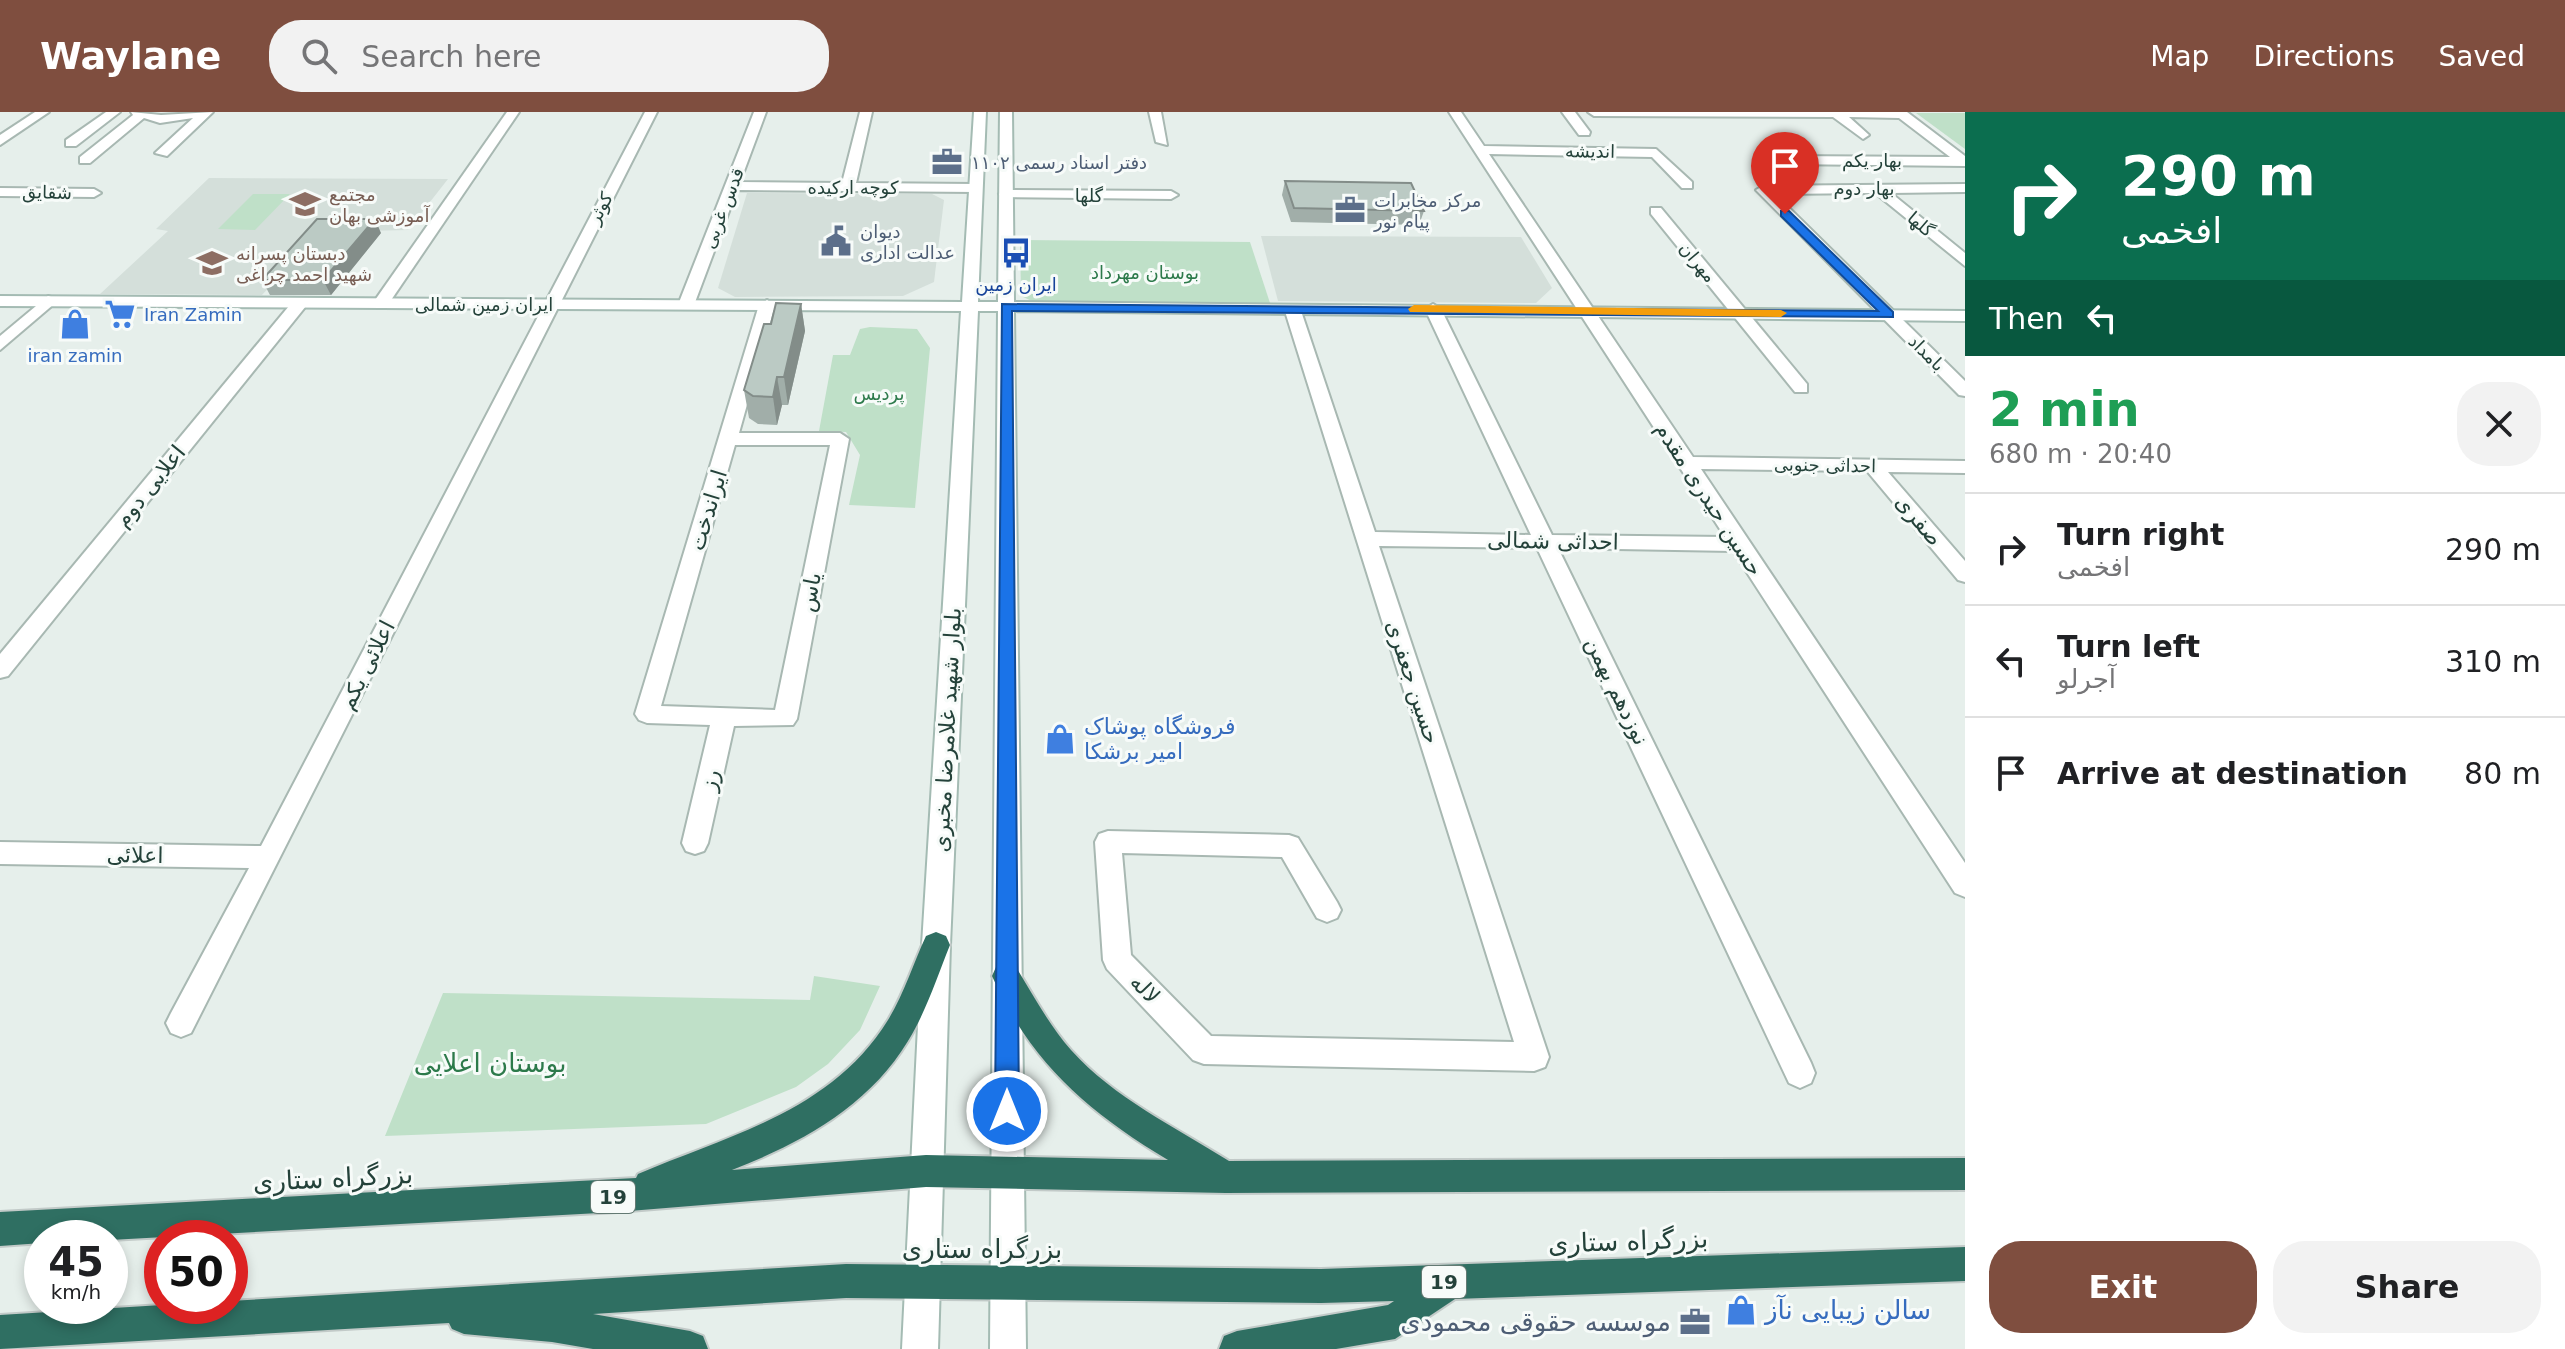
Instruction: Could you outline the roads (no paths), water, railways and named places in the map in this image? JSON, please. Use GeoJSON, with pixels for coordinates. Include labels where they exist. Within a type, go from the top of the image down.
{"type":"FeatureCollection","features":[{"type":"Feature","properties":{"kind":"highway"},"geometry":{"type":"LineString","coordinates":[[617,1196],[769,1140],[813,1118],[838,1099],[894,1038],[936,945]]}},
{"type":"Feature","properties":{"kind":"highway"},"geometry":{"type":"LineString","coordinates":[[1006,976],[1045,1041],[1077,1077],[1105,1101],[1226,1177]]}},
{"type":"Feature","properties":{"kind":"highway","name":"بزرگراه ستاری"},"geometry":{"type":"LineString","coordinates":[[0,1229],[617,1196],[926,1171],[1226,1177],[1965,1174]]}},
{"type":"Feature","properties":{"kind":"highway","name":"بزرگراه ستاری"},"geometry":{"type":"LineString","coordinates":[[0,1333],[846,1281],[1321,1286],[1965,1264]]}},
{"type":"Feature","properties":{"kind":"highway"},"geometry":{"type":"LineString","coordinates":[[1237,1349],[1326,1341],[1395,1321],[1449,1282]]}},
{"type":"Feature","properties":{"kind":"highway"},"geometry":{"type":"LineString","coordinates":[[374,1310],[552,1324],[690,1349]]}},
{"type":"Feature","properties":{"kind":"street"},"geometry":{"type":"LineString","coordinates":[[0,141],[43,112]]}},
{"type":"Feature","properties":{"kind":"street"},"geometry":{"type":"LineString","coordinates":[[71,143],[114,112]]}},
{"type":"Feature","properties":{"kind":"street"},"geometry":{"type":"LineString","coordinates":[[85,160],[138,114],[176,119],[207,112],[162,153]]}},
{"type":"Feature","properties":{"kind":"street"},"geometry":{"type":"LineString","coordinates":[[381,303],[513,112]]}},
{"type":"Feature","properties":{"kind":"street","name":"کوثر"},"geometry":{"type":"LineString","coordinates":[[549,304],[651,112]]}},
{"type":"Feature","properties":{"kind":"street","name":"قدس غربی"},"geometry":{"type":"LineString","coordinates":[[686,305],[760,112]]}},
{"type":"Feature","properties":{"kind":"street"},"geometry":{"type":"LineString","coordinates":[[848,188],[866,112]]}},
{"type":"Feature","properties":{"kind":"street","name":"بلوار شهید غلامرضا مخبری"},"geometry":{"type":"LineString","coordinates":[[920,1349],[936,945],[967,306],[980,112]]}},
{"type":"Feature","properties":{"kind":"street"},"geometry":{"type":"LineString","coordinates":[[1006,112],[1008,1349]]}},
{"type":"Feature","properties":{"kind":"street"},"geometry":{"type":"LineString","coordinates":[[1155,112],[1162,142]]}},
{"type":"Feature","properties":{"kind":"street","name":"حسین حیدری مقدم"},"geometry":{"type":"LineString","coordinates":[[1455,112],[1965,885]]}},
{"type":"Feature","properties":{"kind":"street"},"geometry":{"type":"LineString","coordinates":[[1568,112],[1584,132]]}},
{"type":"Feature","properties":{"kind":"street"},"geometry":{"type":"LineString","coordinates":[[1594,112],[1900,113],[1964,162]]}},
{"type":"Feature","properties":{"kind":"street"},"geometry":{"type":"LineString","coordinates":[[1836,113],[1863,135]]}},
{"type":"Feature","properties":{"kind":"street","name":"اندیشه"},"geometry":{"type":"LineString","coordinates":[[1480,150],[1656,153],[1687,185]]}},
{"type":"Feature","properties":{"kind":"street","name":"بهار یکم"},"geometry":{"type":"LineString","coordinates":[[1781,160],[1964,162]]}},
{"type":"Feature","properties":{"kind":"street","name":"کوچه ارکیده"},"geometry":{"type":"LineString","coordinates":[[731,186],[975,188]]}},
{"type":"Feature","properties":{"kind":"street","name":"گلها"},"geometry":{"type":"LineString","coordinates":[[1877,188],[1965,261]]}},
{"type":"Feature","properties":{"kind":"street","name":"بهار دوم"},"geometry":{"type":"LineString","coordinates":[[1763,190],[1965,188]]}},
{"type":"Feature","properties":{"kind":"street","name":"بامداد"},"geometry":{"type":"LineString","coordinates":[[1763,190],[1965,391]]}},
{"type":"Feature","properties":{"kind":"street","name":"شقایق"},"geometry":{"type":"LineString","coordinates":[[0,192],[94,193]]}},
{"type":"Feature","properties":{"kind":"street","name":"گلها"},"geometry":{"type":"LineString","coordinates":[[1006,194],[1171,195]]}},
{"type":"Feature","properties":{"kind":"street","name":"مهران"},"geometry":{"type":"LineString","coordinates":[[1656,211],[1801,388]]}},
{"type":"Feature","properties":{"kind":"street","name":"ایران زمین شمالی"},"geometry":{"type":"LineString","coordinates":[[0,301],[1433,309],[1965,316]]}},
{"type":"Feature","properties":{"kind":"street"},"geometry":{"type":"LineString","coordinates":[[0,345],[48,301]]}},
{"type":"Feature","properties":{"kind":"street","name":"اعلایی دوم"},"geometry":{"type":"LineString","coordinates":[[0,670],[300,303]]}},
{"type":"Feature","properties":{"kind":"street","name":"اعلائی یکم"},"geometry":{"type":"LineString","coordinates":[[181,1023],[270,857],[549,304]]}},
{"type":"Feature","properties":{"kind":"street","name":"ایراندخت"},"geometry":{"type":"LineString","coordinates":[[647,714],[767,305]]}},
{"type":"Feature","properties":{"kind":"street","name":"حسین جعفری"},"geometry":{"type":"LineString","coordinates":[[1292,308],[1534,1057]]}},
{"type":"Feature","properties":{"kind":"street","name":"نوزدهم بهمن"},"geometry":{"type":"LineString","coordinates":[[1433,309],[1800,1073]]}},
{"type":"Feature","properties":{"kind":"street","name":"یاس"},"geometry":{"type":"LineString","coordinates":[[647,714],[785,719],[840,439],[729,439]]}},
{"type":"Feature","properties":{"kind":"street","name":"احداثی جنوبی"},"geometry":{"type":"LineString","coordinates":[[1686,463],[1965,467]]}},
{"type":"Feature","properties":{"kind":"street","name":"صفری"},"geometry":{"type":"LineString","coordinates":[[1873,466],[1965,575]]}},
{"type":"Feature","properties":{"kind":"street","name":"احداثی شمالی"},"geometry":{"type":"LineString","coordinates":[[1366,539],[1739,544]]}},
{"type":"Feature","properties":{"kind":"street","name":"رز"},"geometry":{"type":"LineString","coordinates":[[695,843],[724,717]]}},
{"type":"Feature","properties":{"kind":"street","name":"لاله"},"geometry":{"type":"LineString","coordinates":[[1327,910],[1289,846],[1108,842],[1117,960],[1204,1050],[1534,1057]]}},
{"type":"Feature","properties":{"kind":"street","name":"اعلائی"},"geometry":{"type":"LineString","coordinates":[[0,853],[270,857]]}},
{"type":"Feature","properties":{"kind":"place","name":"دفتر اسناد رسمی ۱۱۰۲"},"geometry":{"type":"Point","coordinates":[947,162]}},
{"type":"Feature","properties":{"kind":"place","name":"مجتمع آموزشی بهان"},"geometry":{"type":"Point","coordinates":[305,204]}},
{"type":"Feature","properties":{"kind":"place","name":"مرکز مخابرات پیام نور"},"geometry":{"type":"Point","coordinates":[1350,210]}},
{"type":"Feature","properties":{"kind":"place","name":"دیوان عدالت اداری"},"geometry":{"type":"Point","coordinates":[836,241]}},
{"type":"Feature","properties":{"kind":"place","name":"ایران زمین"},"geometry":{"type":"Point","coordinates":[1016,253]}},
{"type":"Feature","properties":{"kind":"place","name":"دبستان پسرانه شهید احمد چراغی"},"geometry":{"type":"Point","coordinates":[212,263]}},
{"type":"Feature","properties":{"kind":"place","name":"Iran Zamin"},"geometry":{"type":"Point","coordinates":[120,314]}},
{"type":"Feature","properties":{"kind":"place","name":"iran zamin"},"geometry":{"type":"Point","coordinates":[75,324]}},
{"type":"Feature","properties":{"kind":"place","name":"فروشگاه پوشاک امیر برشکا"},"geometry":{"type":"Point","coordinates":[1060,739]}},
{"type":"Feature","properties":{"kind":"place","name":"سالن زیبایی نآز"},"geometry":{"type":"Point","coordinates":[1741,1310]}},
{"type":"Feature","properties":{"kind":"place","name":"موسسه حقوقی محمودی"},"geometry":{"type":"Point","coordinates":[1695,1322]}},
{"type":"Feature","properties":{"kind":"park label","name":"بوستان مهرداد"},"geometry":{"type":"Point","coordinates":[1145,272]}},
{"type":"Feature","properties":{"kind":"park label","name":"پردیس"},"geometry":{"type":"Point","coordinates":[879,393]}},
{"type":"Feature","properties":{"kind":"park label","name":"بوستان اعلایی"},"geometry":{"type":"Point","coordinates":[490,1063]}}]}
